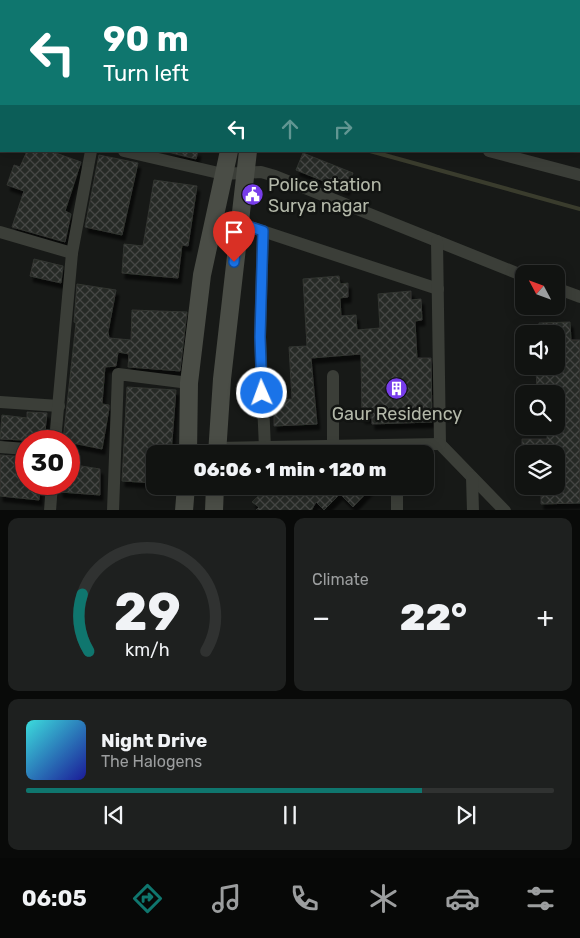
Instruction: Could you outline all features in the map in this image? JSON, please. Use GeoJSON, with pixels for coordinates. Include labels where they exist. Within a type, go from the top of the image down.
{"type":"FeatureCollection","features":[{"type":"Feature","properties":{"kind":"street"},"geometry":{"type":"LineString","coordinates":[[56,430],[72,253],[91,152]]}},
{"type":"Feature","properties":{"kind":"street"},"geometry":{"type":"LineString","coordinates":[[128,152],[223,174],[261,172],[275,176],[515,272]]}},
{"type":"Feature","properties":{"kind":"street"},"geometry":{"type":"LineString","coordinates":[[188,445],[189,383],[202,275],[229,152]]}},
{"type":"Feature","properties":{"kind":"street"},"geometry":{"type":"LineString","coordinates":[[218,445],[238,223],[248,152]]}},
{"type":"Feature","properties":{"kind":"street"},"geometry":{"type":"LineString","coordinates":[[493,152],[580,175]]}},
{"type":"Feature","properties":{"kind":"street"},"geometry":{"type":"LineString","coordinates":[[238,223],[438,289]]}},
{"type":"Feature","properties":{"kind":"street"},"geometry":{"type":"LineString","coordinates":[[263,231],[260,337],[265,445]]}},
{"type":"Feature","properties":{"kind":"street"},"geometry":{"type":"LineString","coordinates":[[0,232],[72,253]]}},
{"type":"Feature","properties":{"kind":"street"},"geometry":{"type":"LineString","coordinates":[[437,241],[440,444],[505,510]]}},
{"type":"Feature","properties":{"kind":"street"},"geometry":{"type":"LineString","coordinates":[[565,291],[580,297]]}},
{"type":"Feature","properties":{"kind":"street"},"geometry":{"type":"LineString","coordinates":[[113,510],[118,374],[189,383]]}},
{"type":"Feature","properties":{"kind":"street"},"geometry":{"type":"LineString","coordinates":[[333,376],[333,445]]}},
{"type":"Feature","properties":{"kind":"street"},"geometry":{"type":"LineString","coordinates":[[0,402],[58,406]]}},
{"type":"Feature","properties":{"kind":"street"},"geometry":{"type":"LineString","coordinates":[[431,445],[440,444]]}},
{"type":"Feature","properties":{"kind":"street"},"geometry":{"type":"LineString","coordinates":[[0,447],[15,448]]}},
{"type":"Feature","properties":{"kind":"street"},"geometry":{"type":"LineString","coordinates":[[472,477],[473,510]]}},
{"type":"Feature","properties":{"kind":"street"},"geometry":{"type":"LineString","coordinates":[[50,510],[51,495]]}},
{"type":"Feature","properties":{"kind":"street"},"geometry":{"type":"LineString","coordinates":[[184,510],[185,495]]}},
{"type":"Feature","properties":{"kind":"street"},"geometry":{"type":"LineString","coordinates":[[214,510],[215,495]]}},
{"type":"Feature","properties":{"kind":"street"},"geometry":{"type":"LineString","coordinates":[[397,495],[398,510]]}},
{"type":"Feature","properties":{"kind":"building"},"geometry":{"type":"Polygon","coordinates":[[[27,152],[53,152],[81,162],[65,211],[71,214],[65,242],[12,227],[24,191],[7,185],[14,165],[20,167],[27,152]]]}},
{"type":"Feature","properties":{"kind":"building"},"geometry":{"type":"Polygon","coordinates":[[[168,152],[198,152],[196,159],[168,152]]]}},
{"type":"Feature","properties":{"kind":"building"},"geometry":{"type":"Polygon","coordinates":[[[303,153],[353,173],[346,190],[296,170],[303,153]]]}},
{"type":"Feature","properties":{"kind":"building"},"geometry":{"type":"Polygon","coordinates":[[[99,155],[138,163],[122,235],[85,227],[99,155]]]}},
{"type":"Feature","properties":{"kind":"building"},"geometry":{"type":"Polygon","coordinates":[[[154,180],[197,186],[188,246],[182,245],[178,278],[122,273],[124,244],[143,246],[154,180]]]}},
{"type":"Feature","properties":{"kind":"building"},"geometry":{"type":"Polygon","coordinates":[[[34,259],[63,266],[61,283],[30,276],[34,259]]]}},
{"type":"Feature","properties":{"kind":"building"},"geometry":{"type":"Polygon","coordinates":[[[339,276],[340,284],[348,283],[348,297],[340,298],[341,316],[356,315],[357,330],[380,328],[378,294],[411,291],[411,300],[421,299],[422,320],[415,321],[417,358],[431,358],[432,422],[372,424],[372,418],[362,418],[361,354],[311,358],[317,424],[274,426],[274,400],[292,399],[289,347],[307,346],[303,279],[339,276]]]}},
{"type":"Feature","properties":{"kind":"building"},"geometry":{"type":"Polygon","coordinates":[[[77,284],[116,290],[108,332],[109,338],[131,340],[132,310],[187,312],[180,371],[128,367],[129,354],[118,352],[116,366],[105,367],[102,404],[109,405],[109,409],[102,449],[80,444],[80,430],[64,430],[76,323],[74,322],[77,284]]]}},
{"type":"Feature","properties":{"kind":"building"},"geometry":{"type":"Polygon","coordinates":[[[570,322],[571,340],[580,340],[580,503],[541,504],[541,495],[565,495],[565,445],[522,445],[522,439],[547,439],[547,435],[565,435],[565,385],[537,385],[536,375],[565,375],[565,325],[539,325],[539,323],[570,322]]]}},
{"type":"Feature","properties":{"kind":"building"},"geometry":{"type":"Polygon","coordinates":[[[127,387],[176,390],[172,445],[146,445],[146,482],[122,481],[127,387]]]}},
{"type":"Feature","properties":{"kind":"building"},"geometry":{"type":"Polygon","coordinates":[[[27,412],[47,413],[45,430],[15,430],[15,440],[0,439],[2,415],[27,418],[27,412]]]}},
{"type":"Feature","properties":{"kind":"building"},"geometry":{"type":"Polygon","coordinates":[[[0,455],[15,456],[15,495],[39,495],[39,500],[0,496],[0,455]]]}},
{"type":"Feature","properties":{"kind":"building"},"geometry":{"type":"Polygon","coordinates":[[[80,466],[100,469],[100,495],[80,494],[80,466]]]}},
{"type":"Feature","properties":{"kind":"building"},"geometry":{"type":"Polygon","coordinates":[[[259,495],[339,495],[324,510],[316,502],[312,510],[256,510],[259,507],[252,502],[259,495]]]}},
{"type":"Feature","properties":{"kind":"building"},"geometry":{"type":"Polygon","coordinates":[[[341,495],[364,495],[353,507],[341,495]]]}},
{"type":"Feature","properties":{"kind":"waterway"},"geometry":{"type":"LineString","coordinates":[[374,152],[580,209]]}},
{"type":"Feature","properties":{"kind":"place","name":"Police station Surya nagar"},"geometry":{"type":"Point","coordinates":[252,195]}},
{"type":"Feature","properties":{"kind":"place","name":"Gaur Residency"},"geometry":{"type":"Point","coordinates":[397,389]}},
{"type":"Feature","properties":{"kind":"route"},"geometry":{"type":"LineString","coordinates":[[234,262],[238,223],[263,231],[260,337],[262,393]]}}]}
